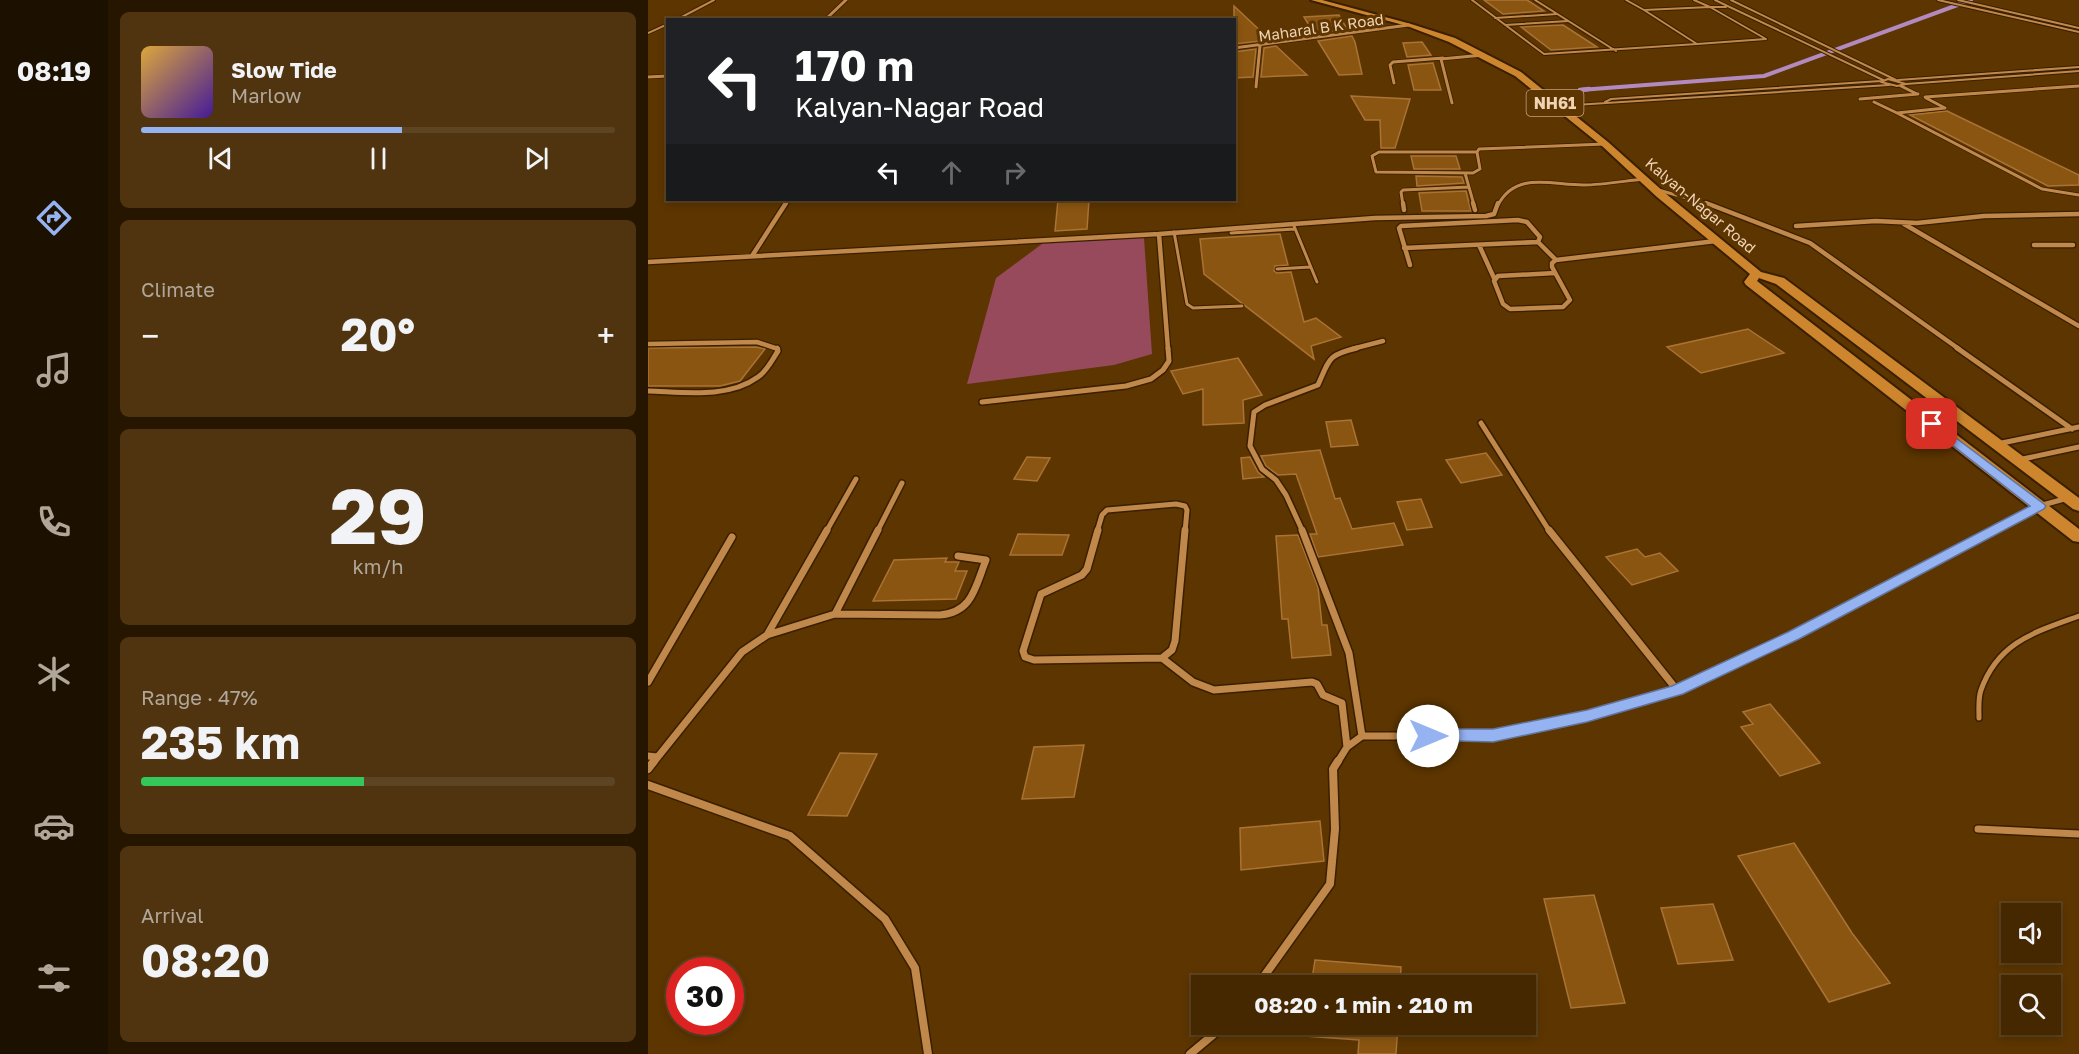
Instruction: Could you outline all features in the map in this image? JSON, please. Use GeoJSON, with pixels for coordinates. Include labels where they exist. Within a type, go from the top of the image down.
{"type":"FeatureCollection","features":[{"type":"Feature","properties":{"kind":"highway","name":"Kalyan-Nagar Road"},"geometry":{"type":"LineString","coordinates":[[1314,0],[1409,25],[1452,40],[1518,74],[1605,144],[1757,274],[1750,282],[2079,537]]}},
{"type":"Feature","properties":{"kind":"highway"},"geometry":{"type":"LineString","coordinates":[[1757,274],[1780,281],[2074,502]]}},
{"type":"Feature","properties":{"kind":"street"},"geometry":{"type":"LineString","coordinates":[[828,17],[846,0]]}},
{"type":"Feature","properties":{"kind":"street","name":"Maharal B K Road"},"geometry":{"type":"LineString","coordinates":[[1236,48],[1409,25]]}},
{"type":"Feature","properties":{"kind":"street"},"geometry":{"type":"LineString","coordinates":[[1256,87],[1260,46]]}},
{"type":"Feature","properties":{"kind":"street"},"geometry":{"type":"LineString","coordinates":[[1394,82],[1390,65],[1393,62],[1483,55]]}},
{"type":"Feature","properties":{"kind":"street"},"geometry":{"type":"LineString","coordinates":[[1443,58],[1441,62],[1452,103]]}},
{"type":"Feature","properties":{"kind":"street"},"geometry":{"type":"LineString","coordinates":[[648,77],[666,75]]}},
{"type":"Feature","properties":{"kind":"street"},"geometry":{"type":"LineString","coordinates":[[1897,113],[1945,108],[1901,86]]}},
{"type":"Feature","properties":{"kind":"street"},"geometry":{"type":"LineString","coordinates":[[1925,98],[2079,86]]}},
{"type":"Feature","properties":{"kind":"street"},"geometry":{"type":"LineString","coordinates":[[1860,99],[1918,94]]}},
{"type":"Feature","properties":{"kind":"street"},"geometry":{"type":"LineString","coordinates":[[1874,102],[2042,189],[2079,195]]}},
{"type":"Feature","properties":{"kind":"street"},"geometry":{"type":"LineString","coordinates":[[1477,152],[1479,171],[1465,173],[1376,172],[1372,156],[1378,152],[1477,152],[1485,148],[1605,144]]}},
{"type":"Feature","properties":{"kind":"street"},"geometry":{"type":"LineString","coordinates":[[1465,173],[1474,210]]}},
{"type":"Feature","properties":{"kind":"street"},"geometry":{"type":"LineString","coordinates":[[648,262],[1294,226],[1375,218],[1486,216],[1494,214],[1498,202],[1511,188],[1523,184],[1544,182],[1582,185],[1644,179]]}},
{"type":"Feature","properties":{"kind":"street"},"geometry":{"type":"LineString","coordinates":[[1404,210],[1401,192],[1403,190],[1469,187]]}},
{"type":"Feature","properties":{"kind":"street"},"geometry":{"type":"LineString","coordinates":[[1655,189],[1719,207],[1810,243],[2072,429]]}},
{"type":"Feature","properties":{"kind":"street"},"geometry":{"type":"LineString","coordinates":[[752,256],[787,201]]}},
{"type":"Feature","properties":{"kind":"street"},"geometry":{"type":"LineString","coordinates":[[1796,226],[1876,221],[1903,224],[1984,216],[2079,214]]}},
{"type":"Feature","properties":{"kind":"street"},"geometry":{"type":"LineString","coordinates":[[1410,265],[1399,228],[1413,224],[1522,220],[1527,222],[1540,237],[1538,242]]}},
{"type":"Feature","properties":{"kind":"street"},"geometry":{"type":"LineString","coordinates":[[1903,224],[2079,326]]}},
{"type":"Feature","properties":{"kind":"street"},"geometry":{"type":"LineString","coordinates":[[982,402],[1126,386],[1151,379],[1163,370],[1169,362],[1159,234]]}},
{"type":"Feature","properties":{"kind":"street"},"geometry":{"type":"LineString","coordinates":[[1479,245],[1503,304],[1510,309],[1563,307],[1570,300],[1551,263],[1556,260],[1716,241]]}},
{"type":"Feature","properties":{"kind":"street"},"geometry":{"type":"LineString","coordinates":[[1404,248],[1538,242],[1556,260]]}},
{"type":"Feature","properties":{"kind":"street"},"geometry":{"type":"LineString","coordinates":[[2034,245],[2073,245]]}},
{"type":"Feature","properties":{"kind":"street"},"geometry":{"type":"LineString","coordinates":[[1494,278],[1555,273]]}},
{"type":"Feature","properties":{"kind":"street"},"geometry":{"type":"LineString","coordinates":[[1362,736],[1350,653],[1311,549],[1286,495],[1276,480],[1262,469],[1250,446],[1254,412],[1265,405],[1318,385],[1330,358],[1340,352],[1383,341]]}},
{"type":"Feature","properties":{"kind":"street"},"geometry":{"type":"LineString","coordinates":[[648,345],[757,342],[777,346],[778,351],[761,376],[739,387],[720,390],[648,391]]}},
{"type":"Feature","properties":{"kind":"street"},"geometry":{"type":"LineString","coordinates":[[1481,423],[1541,520],[1677,690]]}},
{"type":"Feature","properties":{"kind":"street"},"geometry":{"type":"LineString","coordinates":[[1996,444],[2079,427]]}},
{"type":"Feature","properties":{"kind":"street"},"geometry":{"type":"LineString","coordinates":[[2018,460],[2079,447]]}},
{"type":"Feature","properties":{"kind":"street"},"geometry":{"type":"LineString","coordinates":[[767,635],[856,479]]}},
{"type":"Feature","properties":{"kind":"street"},"geometry":{"type":"LineString","coordinates":[[835,614],[902,483]]}},
{"type":"Feature","properties":{"kind":"street"},"geometry":{"type":"LineString","coordinates":[[1265,975],[1330,884],[1335,829],[1333,769],[1347,747],[1362,736],[1493,736],[1587,716],[1677,690],[1794,636],[2039,506],[2074,502]]}},
{"type":"Feature","properties":{"kind":"street"},"geometry":{"type":"LineString","coordinates":[[1162,658],[1172,650],[1175,641],[1187,510],[1185,506],[1176,504],[1107,510],[1102,515],[1087,569],[1082,576],[1072,583],[1045,590],[1041,594],[1023,651],[1025,657],[1034,660],[1162,658],[1201,688],[1228,690],[1302,681],[1317,684],[1323,695],[1342,703],[1347,747]]}},
{"type":"Feature","properties":{"kind":"street"},"geometry":{"type":"LineString","coordinates":[[648,682],[652,671],[732,537]]}},
{"type":"Feature","properties":{"kind":"street"},"geometry":{"type":"LineString","coordinates":[[648,769],[742,652],[767,635],[835,614],[940,615],[960,612],[966,607],[986,560],[958,556]]}},
{"type":"Feature","properties":{"kind":"street"},"geometry":{"type":"LineString","coordinates":[[648,756],[657,757]]}},
{"type":"Feature","properties":{"kind":"street"},"geometry":{"type":"LineString","coordinates":[[648,784],[790,836],[885,919],[915,968],[928,1054]]}},
{"type":"Feature","properties":{"kind":"street"},"geometry":{"type":"LineString","coordinates":[[1190,1054],[1213,1035]]}},
{"type":"Feature","properties":{"kind":"lane"},"geometry":{"type":"LineString","coordinates":[[680,18],[714,0]]}},
{"type":"Feature","properties":{"kind":"lane"},"geometry":{"type":"LineString","coordinates":[[1472,0],[1544,54],[1616,51],[1766,38],[1694,0]]}},
{"type":"Feature","properties":{"kind":"lane"},"geometry":{"type":"LineString","coordinates":[[1535,0],[1616,51]]}},
{"type":"Feature","properties":{"kind":"lane"},"geometry":{"type":"LineString","coordinates":[[1626,0],[1697,44]]}},
{"type":"Feature","properties":{"kind":"lane"},"geometry":{"type":"LineString","coordinates":[[1715,0],[1824,51],[1882,80],[1889,86]]}},
{"type":"Feature","properties":{"kind":"lane"},"geometry":{"type":"LineString","coordinates":[[1731,0],[1906,84]]}},
{"type":"Feature","properties":{"kind":"lane"},"geometry":{"type":"LineString","coordinates":[[1938,0],[2079,32]]}},
{"type":"Feature","properties":{"kind":"lane"},"geometry":{"type":"LineString","coordinates":[[1959,0],[2079,28]]}},
{"type":"Feature","properties":{"kind":"lane"},"geometry":{"type":"LineString","coordinates":[[1644,10],[1743,5]]}},
{"type":"Feature","properties":{"kind":"lane"},"geometry":{"type":"LineString","coordinates":[[1495,18],[1557,14]]}},
{"type":"Feature","properties":{"kind":"lane"},"geometry":{"type":"LineString","coordinates":[[1504,25],[1568,21]]}},
{"type":"Feature","properties":{"kind":"lane"},"geometry":{"type":"LineString","coordinates":[[648,33],[666,25]]}},
{"type":"Feature","properties":{"kind":"lane"},"geometry":{"type":"LineString","coordinates":[[1605,102],[1611,99],[2079,67]]}},
{"type":"Feature","properties":{"kind":"lane"},"geometry":{"type":"LineString","coordinates":[[1559,106],[1901,86],[2079,71]]}},
{"type":"Feature","properties":{"kind":"lane"},"geometry":{"type":"LineString","coordinates":[[1231,233],[1294,226],[1317,282]]}},
{"type":"Feature","properties":{"kind":"lane"},"geometry":{"type":"LineString","coordinates":[[1174,232],[1187,304],[1193,308],[1242,306]]}},
{"type":"Feature","properties":{"kind":"lane"},"geometry":{"type":"LineString","coordinates":[[1277,269],[1310,267]]}},
{"type":"Feature","properties":{"kind":"lane"},"geometry":{"type":"LineString","coordinates":[[1979,717],[1980,691],[2000,654],[2030,634],[2079,616]]}},
{"type":"Feature","properties":{"kind":"lane"},"geometry":{"type":"LineString","coordinates":[[1978,829],[2079,834]]}},
{"type":"Feature","properties":{"kind":"shaded area"},"geometry":{"type":"Polygon","coordinates":[[[1139,233],[1144,238],[1152,354],[1114,365],[967,384],[996,278],[1046,241],[1139,233]]]}},
{"type":"Feature","properties":{"kind":"building"},"geometry":{"type":"Polygon","coordinates":[[[1484,0],[1527,0],[1544,11],[1503,14],[1484,0]]]}},
{"type":"Feature","properties":{"kind":"building"},"geometry":{"type":"Polygon","coordinates":[[[1234,6],[1270,40],[1236,44],[1236,18],[1234,18],[1234,6]]]}},
{"type":"Feature","properties":{"kind":"building"},"geometry":{"type":"Polygon","coordinates":[[[1339,15],[1347,29],[1314,34],[1304,17],[1339,15]]]}},
{"type":"Feature","properties":{"kind":"building"},"geometry":{"type":"Polygon","coordinates":[[[1563,25],[1597,47],[1551,50],[1521,27],[1563,25]]]}},
{"type":"Feature","properties":{"kind":"building"},"geometry":{"type":"Polygon","coordinates":[[[1352,36],[1362,74],[1339,75],[1318,41],[1352,36]]]}},
{"type":"Feature","properties":{"kind":"building"},"geometry":{"type":"Polygon","coordinates":[[[1422,42],[1431,55],[1407,57],[1403,43],[1422,42]]]}},
{"type":"Feature","properties":{"kind":"building"},"geometry":{"type":"Polygon","coordinates":[[[1276,46],[1307,75],[1261,77],[1264,48],[1276,46]]]}},
{"type":"Feature","properties":{"kind":"building"},"geometry":{"type":"Polygon","coordinates":[[[1256,49],[1253,77],[1236,78],[1236,52],[1256,49]]]}},
{"type":"Feature","properties":{"kind":"building"},"geometry":{"type":"Polygon","coordinates":[[[1433,63],[1441,90],[1414,90],[1408,65],[1433,63]]]}},
{"type":"Feature","properties":{"kind":"building"},"geometry":{"type":"Polygon","coordinates":[[[1351,96],[1410,99],[1395,148],[1381,148],[1380,120],[1365,120],[1351,96]]]}},
{"type":"Feature","properties":{"kind":"building"},"geometry":{"type":"Polygon","coordinates":[[[1947,111],[2079,175],[2079,185],[2048,186],[1910,115],[1947,111]]]}},
{"type":"Feature","properties":{"kind":"building"},"geometry":{"type":"Polygon","coordinates":[[[1411,156],[1456,156],[1460,169],[1414,169],[1411,156]]]}},
{"type":"Feature","properties":{"kind":"building"},"geometry":{"type":"Polygon","coordinates":[[[1416,176],[1462,177],[1464,183],[1417,186],[1416,176]]]}},
{"type":"Feature","properties":{"kind":"building"},"geometry":{"type":"Polygon","coordinates":[[[1466,191],[1471,211],[1422,211],[1419,193],[1466,191]]]}},
{"type":"Feature","properties":{"kind":"building"},"geometry":{"type":"Polygon","coordinates":[[[1058,201],[1089,201],[1087,229],[1055,231],[1058,201]]]}},
{"type":"Feature","properties":{"kind":"building"},"geometry":{"type":"Polygon","coordinates":[[[1280,234],[1288,265],[1275,266],[1274,271],[1277,273],[1291,272],[1304,322],[1316,318],[1341,337],[1311,346],[1314,359],[1204,274],[1200,239],[1280,234]]]}},
{"type":"Feature","properties":{"kind":"building"},"geometry":{"type":"Polygon","coordinates":[[[1748,329],[1784,353],[1701,373],[1667,347],[1748,329]]]}},
{"type":"Feature","properties":{"kind":"building"},"geometry":{"type":"Polygon","coordinates":[[[756,347],[765,349],[740,381],[720,386],[648,386],[648,348],[756,347]]]}},
{"type":"Feature","properties":{"kind":"building"},"geometry":{"type":"Polygon","coordinates":[[[1238,358],[1262,395],[1243,400],[1244,423],[1203,425],[1203,389],[1183,394],[1171,371],[1238,358]]]}},
{"type":"Feature","properties":{"kind":"building"},"geometry":{"type":"Polygon","coordinates":[[[1351,420],[1358,445],[1331,447],[1326,422],[1351,420]]]}},
{"type":"Feature","properties":{"kind":"building"},"geometry":{"type":"Polygon","coordinates":[[[1320,450],[1335,499],[1340,498],[1352,529],[1394,523],[1403,545],[1318,557],[1310,534],[1317,534],[1296,474],[1278,475],[1266,466],[1261,456],[1320,450]]]}},
{"type":"Feature","properties":{"kind":"building"},"geometry":{"type":"Polygon","coordinates":[[[1486,453],[1502,475],[1461,483],[1446,460],[1486,453]]]}},
{"type":"Feature","properties":{"kind":"building"},"geometry":{"type":"Polygon","coordinates":[[[1027,457],[1050,458],[1037,481],[1014,479],[1027,457]]]}},
{"type":"Feature","properties":{"kind":"building"},"geometry":{"type":"Polygon","coordinates":[[[1250,457],[1258,472],[1264,477],[1243,479],[1241,458],[1250,457]]]}},
{"type":"Feature","properties":{"kind":"building"},"geometry":{"type":"Polygon","coordinates":[[[1421,499],[1432,527],[1407,530],[1397,502],[1421,499]]]}},
{"type":"Feature","properties":{"kind":"building"},"geometry":{"type":"Polygon","coordinates":[[[1018,534],[1069,535],[1062,555],[1010,555],[1018,534]]]}},
{"type":"Feature","properties":{"kind":"building"},"geometry":{"type":"Polygon","coordinates":[[[1298,535],[1318,587],[1322,625],[1327,625],[1331,655],[1292,658],[1288,619],[1282,619],[1276,536],[1298,535]]]}},
{"type":"Feature","properties":{"kind":"building"},"geometry":{"type":"Polygon","coordinates":[[[1637,549],[1645,557],[1660,553],[1678,571],[1632,585],[1606,557],[1637,549]]]}},
{"type":"Feature","properties":{"kind":"building"},"geometry":{"type":"Polygon","coordinates":[[[947,558],[945,562],[959,562],[955,571],[967,571],[956,599],[873,601],[894,560],[947,558]]]}},
{"type":"Feature","properties":{"kind":"building"},"geometry":{"type":"Polygon","coordinates":[[[1770,704],[1820,763],[1780,776],[1741,727],[1753,724],[1743,712],[1770,704]]]}},
{"type":"Feature","properties":{"kind":"building"},"geometry":{"type":"Polygon","coordinates":[[[1084,745],[1074,797],[1022,799],[1034,747],[1084,745]]]}},
{"type":"Feature","properties":{"kind":"building"},"geometry":{"type":"Polygon","coordinates":[[[840,753],[877,754],[847,816],[808,815],[840,753]]]}},
{"type":"Feature","properties":{"kind":"building"},"geometry":{"type":"Polygon","coordinates":[[[1320,821],[1324,861],[1241,870],[1240,828],[1320,821]]]}},
{"type":"Feature","properties":{"kind":"building"},"geometry":{"type":"Polygon","coordinates":[[[1794,843],[1852,933],[1890,983],[1829,1002],[1738,856],[1794,843]]]}},
{"type":"Feature","properties":{"kind":"building"},"geometry":{"type":"Polygon","coordinates":[[[1594,895],[1625,1003],[1571,1008],[1544,899],[1594,895]]]}},
{"type":"Feature","properties":{"kind":"building"},"geometry":{"type":"Polygon","coordinates":[[[1713,904],[1733,960],[1678,964],[1661,908],[1713,904]]]}},
{"type":"Feature","properties":{"kind":"building"},"geometry":{"type":"Polygon","coordinates":[[[1315,960],[1401,967],[1401,975],[1313,975],[1315,960]]]}},
{"type":"Feature","properties":{"kind":"building"},"geometry":{"type":"Polygon","coordinates":[[[1397,1035],[1396,1054],[1358,1054],[1359,1040],[1305,1036],[1397,1035]]]}},
{"type":"Feature","properties":{"kind":"waterway"},"geometry":{"type":"LineString","coordinates":[[1589,89],[1580,90],[1764,76],[1971,0]]}},
{"type":"Feature","properties":{"kind":"route"},"geometry":{"type":"LineString","coordinates":[[1428,736],[1493,736],[1587,716],[1677,690],[1794,636],[2039,506],[1932,424]]}}]}
